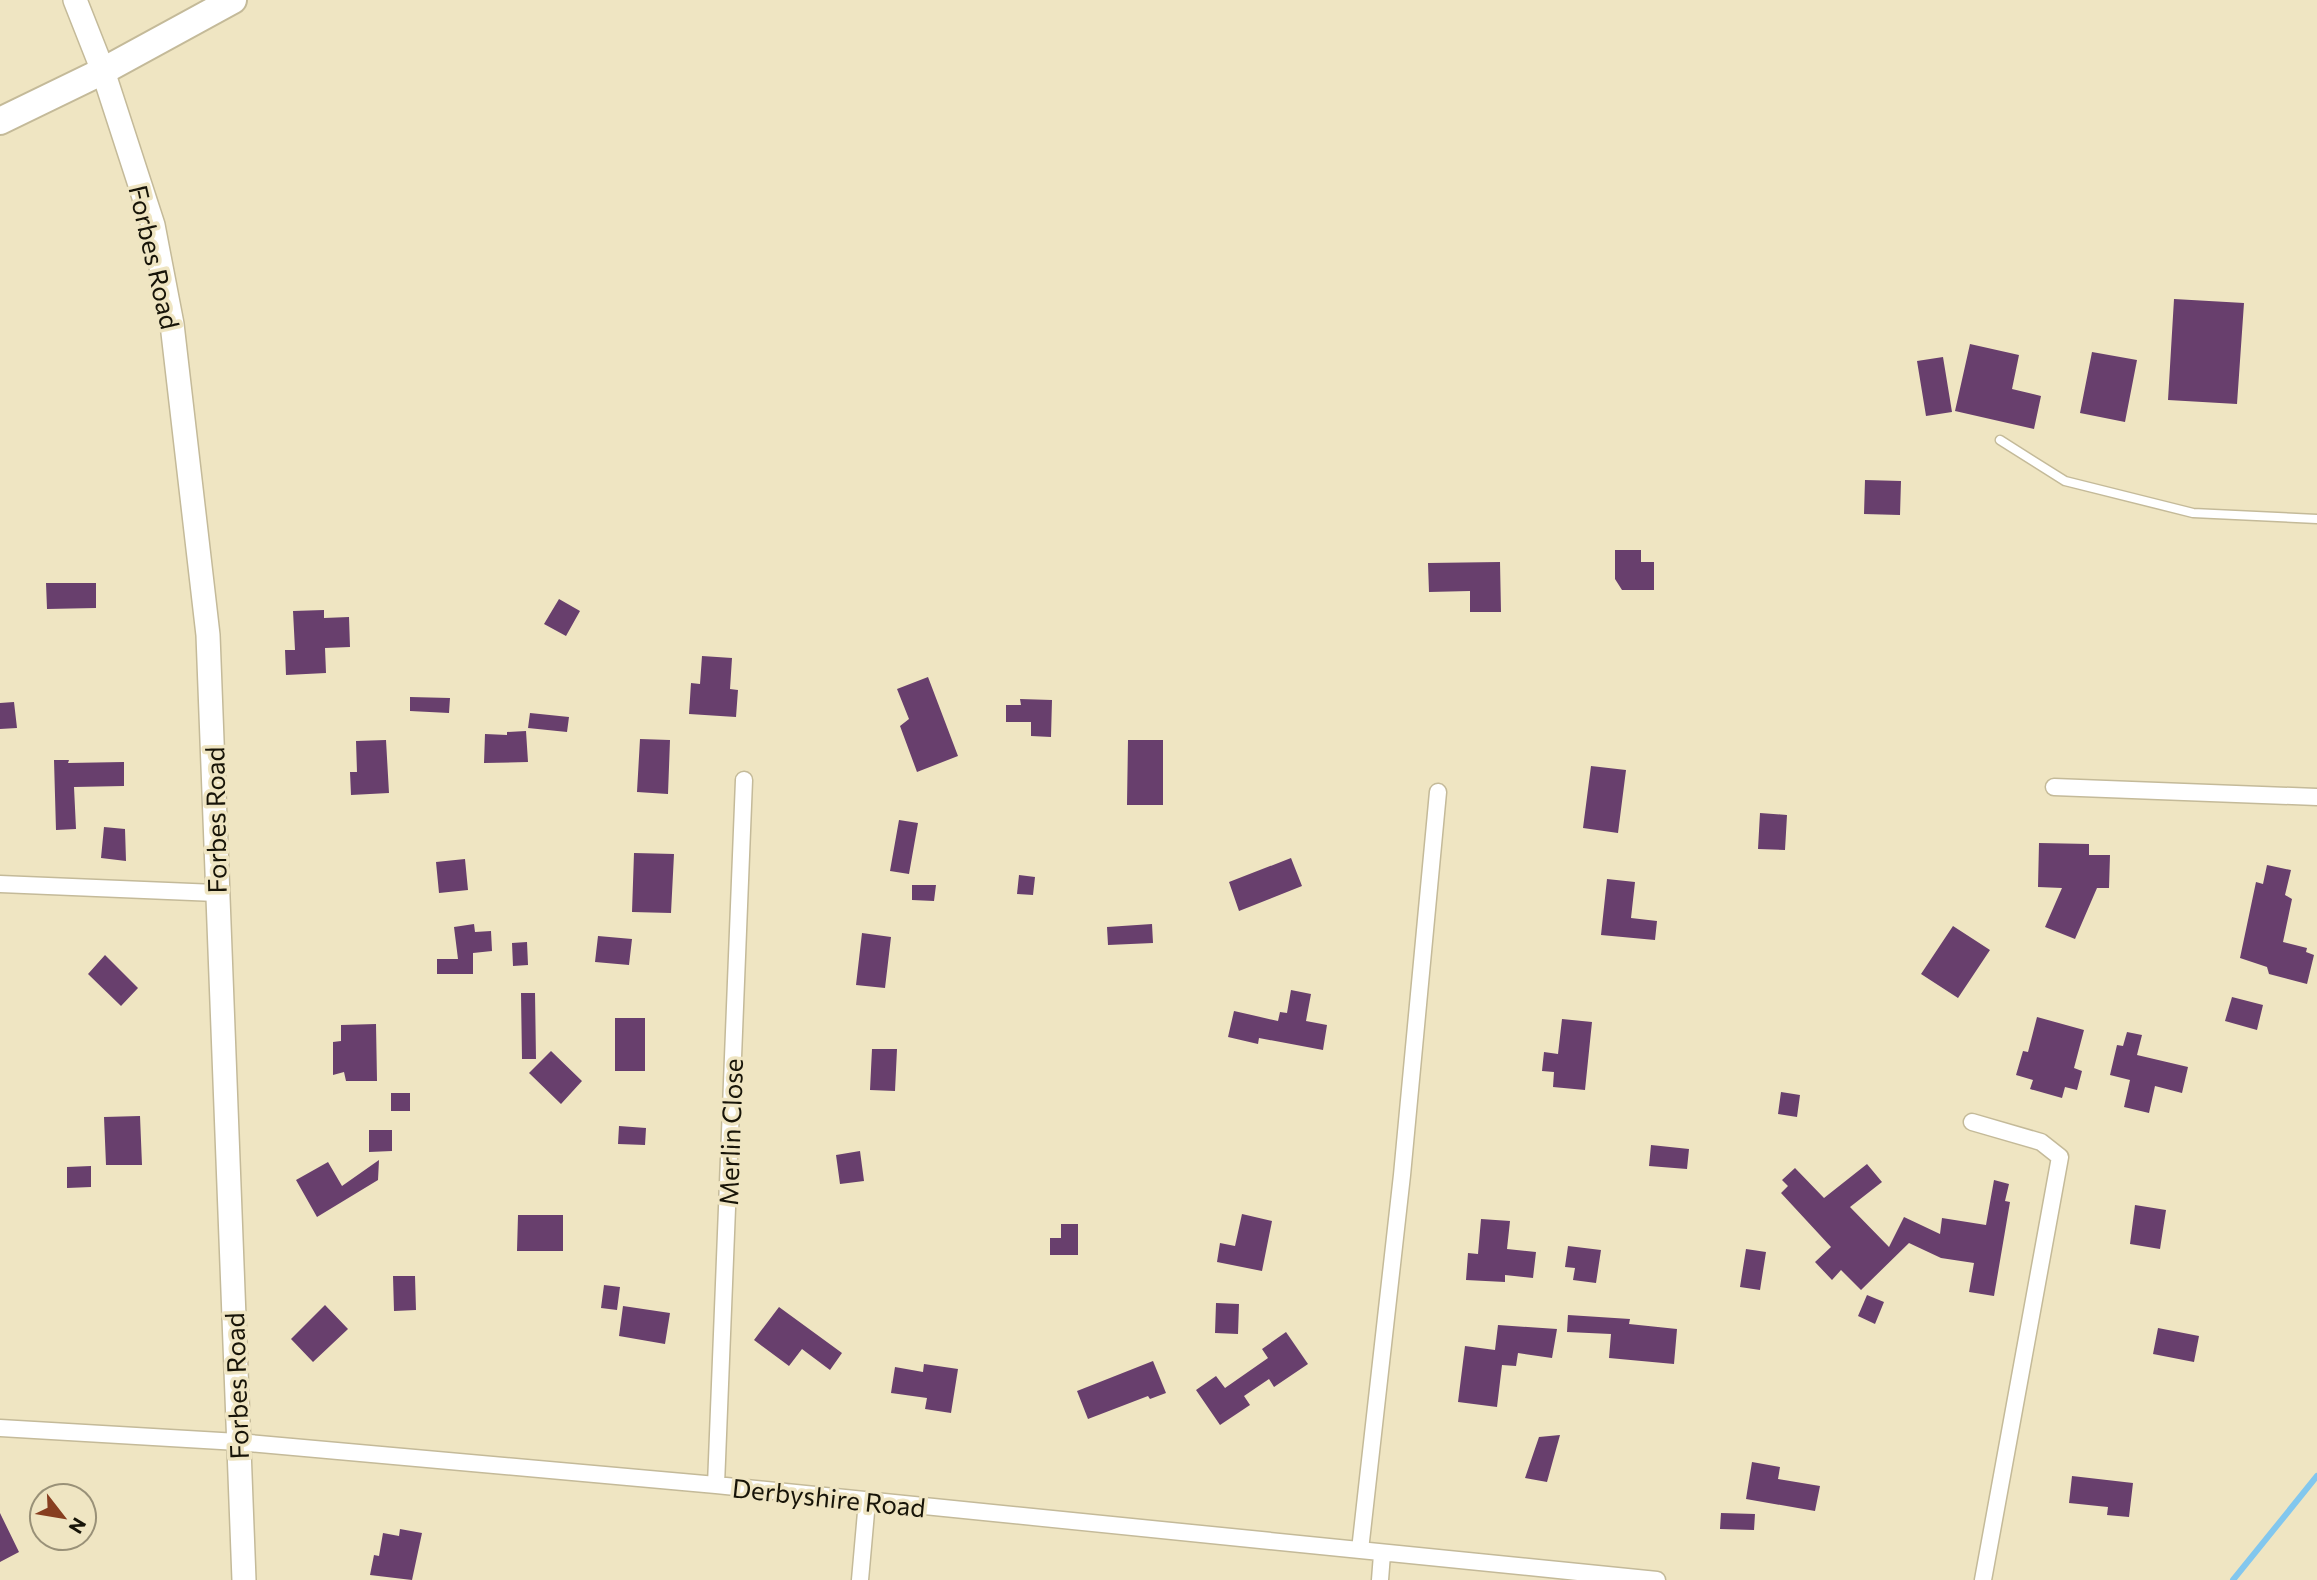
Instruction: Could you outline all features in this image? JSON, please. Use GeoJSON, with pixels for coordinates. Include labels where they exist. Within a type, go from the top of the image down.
{"type":"FeatureCollection","features":[{"type":"Feature","properties":{"kind":"main road","name":"Forbes Road"},"geometry":{"type":"LineString","coordinates":[[75,0],[103,71],[153,225],[173,324],[208,635],[244,1580]]}},
{"type":"Feature","properties":{"kind":"main road"},"geometry":{"type":"LineString","coordinates":[[0,121],[103,71],[233,0]]}},
{"type":"Feature","properties":{"kind":"street","name":"Merlin Close"},"geometry":{"type":"LineString","coordinates":[[716,1485],[744,780]]}},
{"type":"Feature","properties":{"kind":"street"},"geometry":{"type":"LineString","coordinates":[[2054,787],[2317,797]]}},
{"type":"Feature","properties":{"kind":"street"},"geometry":{"type":"LineString","coordinates":[[1360,1550],[1402,1175],[1438,792]]}},
{"type":"Feature","properties":{"kind":"street"},"geometry":{"type":"LineString","coordinates":[[0,884],[216,893]]}},
{"type":"Feature","properties":{"kind":"street"},"geometry":{"type":"LineString","coordinates":[[1972,1122],[2041,1142],[2060,1157],[1983,1580]]}},
{"type":"Feature","properties":{"kind":"street","name":"Derbyshire Road"},"geometry":{"type":"LineString","coordinates":[[0,1428],[238,1442],[716,1485],[1657,1580]]}},
{"type":"Feature","properties":{"kind":"street"},"geometry":{"type":"LineString","coordinates":[[860,1580],[867,1501]]}},
{"type":"Feature","properties":{"kind":"street"},"geometry":{"type":"LineString","coordinates":[[1380,1580],[1382,1554]]}},
{"type":"Feature","properties":{"kind":"lane"},"geometry":{"type":"LineString","coordinates":[[2000,440],[2066,481],[2193,513],[2317,519]]}},
{"type":"Feature","properties":{"kind":"building"},"geometry":{"type":"Polygon","coordinates":[[[2174,299],[2244,303],[2237,404],[2168,400],[2174,299]]]}},
{"type":"Feature","properties":{"kind":"building"},"geometry":{"type":"Polygon","coordinates":[[[1970,344],[2019,355],[2012,389],[2041,396],[2034,429],[1955,411],[1970,344]]]}},
{"type":"Feature","properties":{"kind":"building"},"geometry":{"type":"Polygon","coordinates":[[[2092,352],[2137,360],[2125,422],[2080,413],[2092,352]]]}},
{"type":"Feature","properties":{"kind":"building"},"geometry":{"type":"Polygon","coordinates":[[[1943,357],[1952,412],[1926,416],[1917,361],[1943,357]]]}},
{"type":"Feature","properties":{"kind":"building"},"geometry":{"type":"Polygon","coordinates":[[[1865,480],[1901,481],[1900,515],[1864,514],[1865,480]]]}},
{"type":"Feature","properties":{"kind":"building"},"geometry":{"type":"Polygon","coordinates":[[[1615,550],[1641,550],[1641,562],[1654,562],[1654,590],[1622,590],[1615,579],[1615,550]]]}},
{"type":"Feature","properties":{"kind":"building"},"geometry":{"type":"Polygon","coordinates":[[[1500,562],[1501,612],[1470,612],[1470,591],[1429,592],[1428,563],[1500,562]]]}},
{"type":"Feature","properties":{"kind":"building"},"geometry":{"type":"Polygon","coordinates":[[[46,583],[96,583],[96,608],[47,609],[46,583]]]}},
{"type":"Feature","properties":{"kind":"building"},"geometry":{"type":"Polygon","coordinates":[[[559,599],[580,611],[566,636],[544,624],[559,599]]]}},
{"type":"Feature","properties":{"kind":"building"},"geometry":{"type":"Polygon","coordinates":[[[324,610],[324,618],[349,617],[350,647],[325,648],[326,673],[286,675],[285,650],[295,650],[293,611],[324,610]]]}},
{"type":"Feature","properties":{"kind":"building"},"geometry":{"type":"Polygon","coordinates":[[[702,656],[732,658],[730,689],[738,690],[736,717],[689,714],[691,683],[700,684],[702,656]]]}},
{"type":"Feature","properties":{"kind":"building"},"geometry":{"type":"Polygon","coordinates":[[[928,677],[958,756],[917,772],[900,726],[909,719],[897,689],[928,677]]]}},
{"type":"Feature","properties":{"kind":"building"},"geometry":{"type":"Polygon","coordinates":[[[410,697],[450,698],[449,713],[410,711],[410,697]]]}},
{"type":"Feature","properties":{"kind":"building"},"geometry":{"type":"Polygon","coordinates":[[[1020,699],[1052,700],[1051,737],[1031,736],[1031,722],[1006,722],[1006,705],[1021,705],[1020,699]]]}},
{"type":"Feature","properties":{"kind":"building"},"geometry":{"type":"Polygon","coordinates":[[[14,702],[17,728],[0,729],[0,703],[14,702]]]}},
{"type":"Feature","properties":{"kind":"building"},"geometry":{"type":"Polygon","coordinates":[[[530,713],[569,717],[567,732],[528,728],[530,713]]]}},
{"type":"Feature","properties":{"kind":"building"},"geometry":{"type":"Polygon","coordinates":[[[526,731],[528,762],[484,763],[485,734],[507,735],[507,732],[526,731]]]}},
{"type":"Feature","properties":{"kind":"building"},"geometry":{"type":"Polygon","coordinates":[[[640,739],[670,740],[668,794],[637,792],[640,739]]]}},
{"type":"Feature","properties":{"kind":"building"},"geometry":{"type":"Polygon","coordinates":[[[386,740],[389,793],[351,795],[350,772],[357,772],[356,741],[386,740]]]}},
{"type":"Feature","properties":{"kind":"building"},"geometry":{"type":"Polygon","coordinates":[[[1128,740],[1163,740],[1163,805],[1127,805],[1128,740]]]}},
{"type":"Feature","properties":{"kind":"building"},"geometry":{"type":"Polygon","coordinates":[[[54,760],[69,760],[68,763],[124,762],[124,786],[74,787],[76,829],[56,830],[54,760]]]}},
{"type":"Feature","properties":{"kind":"building"},"geometry":{"type":"Polygon","coordinates":[[[1591,766],[1626,770],[1618,833],[1583,828],[1591,766]]]}},
{"type":"Feature","properties":{"kind":"building"},"geometry":{"type":"Polygon","coordinates":[[[1760,813],[1787,815],[1785,850],[1758,849],[1760,813]]]}},
{"type":"Feature","properties":{"kind":"building"},"geometry":{"type":"Polygon","coordinates":[[[899,820],[918,823],[909,874],[890,871],[899,820]]]}},
{"type":"Feature","properties":{"kind":"building"},"geometry":{"type":"Polygon","coordinates":[[[104,827],[125,829],[126,861],[101,858],[104,827]]]}},
{"type":"Feature","properties":{"kind":"building"},"geometry":{"type":"Polygon","coordinates":[[[2039,843],[2089,844],[2089,855],[2110,855],[2109,888],[2097,888],[2075,939],[2045,927],[2062,888],[2038,887],[2039,843]]]}},
{"type":"Feature","properties":{"kind":"building"},"geometry":{"type":"Polygon","coordinates":[[[634,853],[674,854],[671,913],[632,912],[634,853]]]}},
{"type":"Feature","properties":{"kind":"building"},"geometry":{"type":"Polygon","coordinates":[[[1291,858],[1302,886],[1239,911],[1229,882],[1291,858]]]}},
{"type":"Feature","properties":{"kind":"building"},"geometry":{"type":"Polygon","coordinates":[[[465,859],[468,890],[439,893],[436,862],[465,859]]]}},
{"type":"Feature","properties":{"kind":"building"},"geometry":{"type":"Polygon","coordinates":[[[2267,865],[2291,870],[2285,895],[2292,899],[2283,942],[2307,948],[2306,952],[2314,955],[2307,984],[2269,974],[2267,967],[2240,958],[2256,882],[2263,884],[2267,865]]]}},
{"type":"Feature","properties":{"kind":"building"},"geometry":{"type":"Polygon","coordinates":[[[1019,875],[1035,877],[1033,895],[1017,894],[1019,875]]]}},
{"type":"Feature","properties":{"kind":"building"},"geometry":{"type":"Polygon","coordinates":[[[1607,879],[1635,882],[1631,918],[1657,921],[1655,940],[1601,935],[1607,879]]]}},
{"type":"Feature","properties":{"kind":"building"},"geometry":{"type":"Polygon","coordinates":[[[912,885],[936,885],[934,901],[912,900],[912,885]]]}},
{"type":"Feature","properties":{"kind":"building"},"geometry":{"type":"Polygon","coordinates":[[[474,924],[475,932],[491,931],[492,951],[473,953],[473,974],[437,974],[437,959],[458,959],[454,927],[474,924]]]}},
{"type":"Feature","properties":{"kind":"building"},"geometry":{"type":"Polygon","coordinates":[[[1152,924],[1153,943],[1108,945],[1107,927],[1152,924]]]}},
{"type":"Feature","properties":{"kind":"building"},"geometry":{"type":"Polygon","coordinates":[[[1953,926],[1990,950],[1958,998],[1921,974],[1953,926]]]}},
{"type":"Feature","properties":{"kind":"building"},"geometry":{"type":"Polygon","coordinates":[[[862,933],[891,937],[885,988],[856,985],[862,933]]]}},
{"type":"Feature","properties":{"kind":"building"},"geometry":{"type":"Polygon","coordinates":[[[598,936],[632,939],[629,965],[595,962],[598,936]]]}},
{"type":"Feature","properties":{"kind":"building"},"geometry":{"type":"Polygon","coordinates":[[[527,942],[528,965],[513,966],[512,943],[527,942]]]}},
{"type":"Feature","properties":{"kind":"building"},"geometry":{"type":"Polygon","coordinates":[[[105,955],[138,988],[121,1006],[88,974],[105,955]]]}},
{"type":"Feature","properties":{"kind":"building"},"geometry":{"type":"Polygon","coordinates":[[[1291,990],[1311,994],[1306,1021],[1327,1025],[1323,1050],[1259,1038],[1258,1044],[1228,1037],[1234,1011],[1278,1021],[1280,1012],[1287,1013],[1291,990]]]}},
{"type":"Feature","properties":{"kind":"building"},"geometry":{"type":"Polygon","coordinates":[[[521,993],[535,993],[536,1059],[522,1059],[521,993]]]}},
{"type":"Feature","properties":{"kind":"building"},"geometry":{"type":"Polygon","coordinates":[[[2232,997],[2263,1005],[2257,1030],[2225,1021],[2232,997]]]}},
{"type":"Feature","properties":{"kind":"building"},"geometry":{"type":"Polygon","coordinates":[[[2037,1017],[2084,1030],[2074,1068],[2082,1071],[2077,1090],[2065,1087],[2062,1098],[2030,1089],[2033,1080],[2016,1075],[2023,1051],[2028,1052],[2037,1017]]]}},
{"type":"Feature","properties":{"kind":"building"},"geometry":{"type":"Polygon","coordinates":[[[615,1018],[645,1018],[645,1071],[615,1071],[615,1018]]]}},
{"type":"Feature","properties":{"kind":"building"},"geometry":{"type":"Polygon","coordinates":[[[1562,1019],[1592,1022],[1585,1090],[1553,1087],[1554,1072],[1542,1071],[1544,1052],[1558,1054],[1562,1019]]]}},
{"type":"Feature","properties":{"kind":"building"},"geometry":{"type":"Polygon","coordinates":[[[376,1024],[377,1081],[346,1081],[344,1072],[333,1075],[333,1042],[341,1041],[341,1025],[376,1024]]]}},
{"type":"Feature","properties":{"kind":"building"},"geometry":{"type":"Polygon","coordinates":[[[2127,1032],[2142,1035],[2137,1055],[2188,1067],[2182,1093],[2155,1086],[2149,1113],[2124,1107],[2130,1080],[2110,1075],[2117,1045],[2123,1046],[2127,1032]]]}},
{"type":"Feature","properties":{"kind":"building"},"geometry":{"type":"Polygon","coordinates":[[[872,1049],[897,1049],[895,1091],[870,1090],[872,1049]]]}},
{"type":"Feature","properties":{"kind":"building"},"geometry":{"type":"Polygon","coordinates":[[[551,1051],[582,1081],[561,1104],[529,1073],[551,1051]]]}},
{"type":"Feature","properties":{"kind":"building"},"geometry":{"type":"Polygon","coordinates":[[[1781,1092],[1800,1095],[1797,1117],[1778,1114],[1781,1092]]]}},
{"type":"Feature","properties":{"kind":"building"},"geometry":{"type":"Polygon","coordinates":[[[391,1093],[410,1093],[410,1111],[391,1111],[391,1093]]]}},
{"type":"Feature","properties":{"kind":"building"},"geometry":{"type":"Polygon","coordinates":[[[140,1116],[142,1165],[106,1165],[104,1117],[140,1116]]]}},
{"type":"Feature","properties":{"kind":"building"},"geometry":{"type":"Polygon","coordinates":[[[619,1126],[646,1128],[645,1145],[618,1144],[619,1126]]]}},
{"type":"Feature","properties":{"kind":"building"},"geometry":{"type":"Polygon","coordinates":[[[369,1130],[392,1130],[392,1151],[369,1152],[369,1130]]]}},
{"type":"Feature","properties":{"kind":"building"},"geometry":{"type":"Polygon","coordinates":[[[1651,1145],[1689,1149],[1687,1169],[1649,1166],[1651,1145]]]}},
{"type":"Feature","properties":{"kind":"building"},"geometry":{"type":"Polygon","coordinates":[[[860,1151],[864,1181],[840,1184],[836,1155],[860,1151]]]}},
{"type":"Feature","properties":{"kind":"building"},"geometry":{"type":"Polygon","coordinates":[[[379,1160],[378,1180],[317,1217],[296,1180],[328,1162],[342,1186],[379,1160]]]}},
{"type":"Feature","properties":{"kind":"building"},"geometry":{"type":"Polygon","coordinates":[[[1867,1164],[1882,1182],[1850,1207],[1889,1247],[1904,1217],[1940,1234],[1942,1218],[1986,1225],[1994,1180],[2009,1184],[2005,1201],[2010,1202],[1994,1296],[1969,1292],[1974,1263],[1941,1258],[1909,1243],[1861,1290],[1841,1270],[1832,1280],[1815,1262],[1831,1247],[1781,1193],[1788,1186],[1782,1180],[1795,1168],[1824,1198],[1867,1164]]]}},
{"type":"Feature","properties":{"kind":"building"},"geometry":{"type":"Polygon","coordinates":[[[91,1166],[91,1187],[67,1188],[67,1167],[91,1166]]]}},
{"type":"Feature","properties":{"kind":"building"},"geometry":{"type":"Polygon","coordinates":[[[2135,1205],[2166,1210],[2160,1249],[2130,1244],[2135,1205]]]}},
{"type":"Feature","properties":{"kind":"building"},"geometry":{"type":"Polygon","coordinates":[[[1242,1214],[1272,1221],[1262,1271],[1217,1262],[1220,1243],[1235,1246],[1242,1214]]]}},
{"type":"Feature","properties":{"kind":"building"},"geometry":{"type":"Polygon","coordinates":[[[518,1215],[563,1215],[563,1251],[517,1251],[518,1215]]]}},
{"type":"Feature","properties":{"kind":"building"},"geometry":{"type":"Polygon","coordinates":[[[1481,1219],[1510,1221],[1507,1249],[1536,1252],[1533,1278],[1505,1275],[1505,1282],[1466,1280],[1468,1253],[1478,1254],[1481,1219]]]}},
{"type":"Feature","properties":{"kind":"building"},"geometry":{"type":"Polygon","coordinates":[[[1061,1224],[1078,1224],[1078,1255],[1050,1255],[1050,1238],[1061,1238],[1061,1224]]]}},
{"type":"Feature","properties":{"kind":"building"},"geometry":{"type":"Polygon","coordinates":[[[1568,1246],[1601,1250],[1596,1283],[1573,1280],[1575,1268],[1565,1267],[1568,1246]]]}},
{"type":"Feature","properties":{"kind":"building"},"geometry":{"type":"Polygon","coordinates":[[[1746,1249],[1766,1252],[1760,1290],[1740,1287],[1746,1249]]]}},
{"type":"Feature","properties":{"kind":"building"},"geometry":{"type":"Polygon","coordinates":[[[393,1276],[415,1276],[416,1310],[394,1311],[393,1276]]]}},
{"type":"Feature","properties":{"kind":"building"},"geometry":{"type":"Polygon","coordinates":[[[604,1285],[620,1287],[617,1310],[601,1308],[604,1285]]]}},
{"type":"Feature","properties":{"kind":"building"},"geometry":{"type":"Polygon","coordinates":[[[1867,1295],[1884,1302],[1875,1324],[1858,1316],[1867,1295]]]}},
{"type":"Feature","properties":{"kind":"building"},"geometry":{"type":"Polygon","coordinates":[[[1216,1303],[1239,1304],[1238,1334],[1215,1333],[1216,1303]]]}},
{"type":"Feature","properties":{"kind":"building"},"geometry":{"type":"Polygon","coordinates":[[[325,1305],[348,1329],[313,1362],[291,1339],[325,1305]]]}},
{"type":"Feature","properties":{"kind":"building"},"geometry":{"type":"Polygon","coordinates":[[[623,1306],[670,1313],[665,1344],[619,1336],[623,1306]]]}},
{"type":"Feature","properties":{"kind":"building"},"geometry":{"type":"Polygon","coordinates":[[[779,1307],[842,1353],[830,1370],[802,1349],[789,1366],[754,1340],[779,1307]]]}},
{"type":"Feature","properties":{"kind":"building"},"geometry":{"type":"Polygon","coordinates":[[[1568,1315],[1630,1319],[1629,1324],[1677,1329],[1674,1364],[1609,1358],[1611,1334],[1567,1332],[1568,1315]]]}},
{"type":"Feature","properties":{"kind":"building"},"geometry":{"type":"Polygon","coordinates":[[[1498,1325],[1557,1329],[1552,1358],[1518,1353],[1516,1366],[1502,1365],[1497,1407],[1458,1402],[1465,1346],[1495,1350],[1498,1325]]]}},
{"type":"Feature","properties":{"kind":"building"},"geometry":{"type":"Polygon","coordinates":[[[2158,1328],[2199,1336],[2194,1362],[2153,1354],[2158,1328]]]}},
{"type":"Feature","properties":{"kind":"building"},"geometry":{"type":"Polygon","coordinates":[[[1286,1332],[1308,1364],[1274,1387],[1269,1379],[1244,1396],[1250,1405],[1220,1425],[1196,1390],[1216,1376],[1225,1388],[1268,1358],[1262,1349],[1286,1332]]]}},
{"type":"Feature","properties":{"kind":"building"},"geometry":{"type":"Polygon","coordinates":[[[1153,1361],[1166,1393],[1150,1399],[1148,1396],[1088,1419],[1077,1391],[1153,1361]]]}},
{"type":"Feature","properties":{"kind":"building"},"geometry":{"type":"Polygon","coordinates":[[[924,1364],[958,1369],[951,1413],[925,1409],[927,1398],[891,1393],[895,1367],[923,1372],[924,1364]]]}},
{"type":"Feature","properties":{"kind":"building"},"geometry":{"type":"Polygon","coordinates":[[[1560,1435],[1547,1482],[1525,1478],[1539,1437],[1560,1435]]]}},
{"type":"Feature","properties":{"kind":"building"},"geometry":{"type":"Polygon","coordinates":[[[1752,1462],[1780,1467],[1778,1479],[1820,1486],[1815,1511],[1746,1499],[1752,1462]]]}},
{"type":"Feature","properties":{"kind":"building"},"geometry":{"type":"Polygon","coordinates":[[[2072,1476],[2133,1483],[2129,1517],[2107,1515],[2108,1507],[2069,1503],[2072,1476]]]}},
{"type":"Feature","properties":{"kind":"building"},"geometry":{"type":"Polygon","coordinates":[[[0,1513],[19,1552],[0,1562],[0,1513]]]}},
{"type":"Feature","properties":{"kind":"building"},"geometry":{"type":"Polygon","coordinates":[[[1721,1513],[1755,1514],[1754,1530],[1720,1529],[1721,1513]]]}},
{"type":"Feature","properties":{"kind":"building"},"geometry":{"type":"Polygon","coordinates":[[[400,1529],[422,1533],[412,1580],[370,1575],[374,1555],[379,1556],[383,1533],[399,1536],[400,1529]]]}},
{"type":"Feature","properties":{"kind":"waterway"},"geometry":{"type":"LineString","coordinates":[[2233,1580],[2317,1476]]}}]}
